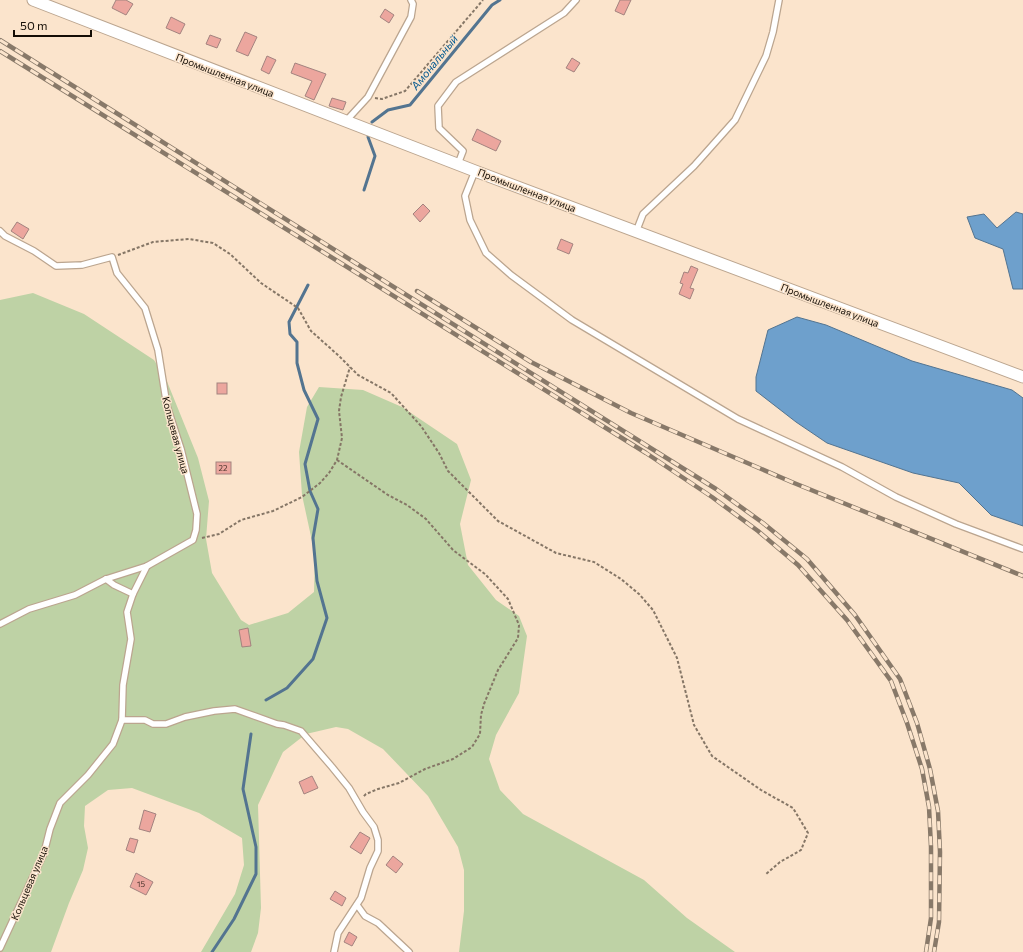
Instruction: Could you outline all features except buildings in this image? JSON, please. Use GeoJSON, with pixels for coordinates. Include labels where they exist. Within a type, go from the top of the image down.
{"type":"FeatureCollection","features":[{"type":"Feature","properties":{"kind":"street","name":"Промышленная улица"},"geometry":{"type":"LineString","coordinates":[[33,0],[636,232],[1023,377]]}},
{"type":"Feature","properties":{"kind":"lane"},"geometry":{"type":"LineString","coordinates":[[346,121],[368,97],[412,17],[413,4],[411,0]]}},
{"type":"Feature","properties":{"kind":"lane"},"geometry":{"type":"LineString","coordinates":[[458,164],[463,151],[439,128],[438,106],[456,82],[564,13],[576,0]]}},
{"type":"Feature","properties":{"kind":"lane"},"geometry":{"type":"LineString","coordinates":[[636,232],[643,214],[694,166],[735,120],[766,56],[773,32],[779,0]]}},
{"type":"Feature","properties":{"kind":"lane"},"geometry":{"type":"LineString","coordinates":[[476,171],[465,196],[470,220],[486,253],[511,274],[572,320],[738,418],[842,467],[896,497],[956,524],[1023,549]]}},
{"type":"Feature","properties":{"kind":"lane"},"geometry":{"type":"LineString","coordinates":[[0,231],[5,236],[34,251],[56,266],[82,265],[112,257]]}},
{"type":"Feature","properties":{"kind":"lane","name":"Кольцевая улица"},"geometry":{"type":"LineString","coordinates":[[112,257],[117,273],[145,308],[158,350],[167,406],[182,449],[195,507],[196,530],[193,540]]}},
{"type":"Feature","properties":{"kind":"lane"},"geometry":{"type":"LineString","coordinates":[[0,624],[29,609],[75,595],[106,579],[147,566],[193,540]]}},
{"type":"Feature","properties":{"kind":"lane","name":"Кольцевая улица"},"geometry":{"type":"LineString","coordinates":[[0,948],[44,853],[50,829],[60,804],[88,775],[114,744],[122,720],[123,685],[131,639],[127,612],[133,594],[147,566]]}},
{"type":"Feature","properties":{"kind":"lane"},"geometry":{"type":"LineString","coordinates":[[106,579],[114,585],[133,594]]}},
{"type":"Feature","properties":{"kind":"lane"},"geometry":{"type":"LineString","coordinates":[[122,720],[145,720],[153,724],[166,724],[185,717],[214,711],[235,709],[264,720],[301,731],[348,788],[374,826],[378,840],[378,851],[370,868],[361,898],[338,933],[334,952]]}},
{"type":"Feature","properties":{"kind":"lane"},"geometry":{"type":"LineString","coordinates":[[357,905],[365,916],[378,922],[409,952]]}},
{"type":"Feature","properties":{"kind":"path"},"geometry":{"type":"LineString","coordinates":[[368,97],[382,99],[405,91],[483,0]]}},
{"type":"Feature","properties":{"kind":"path"},"geometry":{"type":"LineString","coordinates":[[112,257],[153,242],[190,239],[213,243],[230,254],[261,283],[298,308],[311,331],[358,375],[391,393],[421,426],[439,453],[448,471],[498,520],[556,553],[594,562],[634,589],[653,610],[677,658],[694,725],[712,756],[761,790],[793,808],[808,833],[801,850],[780,862],[766,874]]}},
{"type":"Feature","properties":{"kind":"path"},"geometry":{"type":"LineString","coordinates":[[193,540],[219,534],[241,520],[273,511],[302,497],[320,483],[329,473],[337,460],[342,438],[339,411],[350,366]]}},
{"type":"Feature","properties":{"kind":"path"},"geometry":{"type":"LineString","coordinates":[[337,460],[426,519],[454,550],[485,574],[508,599],[519,625],[518,638],[498,670],[484,704],[481,715],[480,734],[472,747],[453,759],[425,769],[399,783],[366,794],[357,802]]}},
{"type":"Feature","properties":{"kind":"green space"},"geometry":{"type":"Polygon","coordinates":[[[33,293],[84,314],[154,360],[166,379],[198,458],[209,501],[206,539],[212,573],[241,620],[249,625],[288,613],[314,592],[315,555],[302,495],[299,452],[307,407],[319,387],[363,390],[402,407],[457,444],[471,480],[460,524],[468,565],[496,600],[519,616],[527,636],[519,693],[496,735],[489,759],[500,790],[523,814],[644,880],[687,918],[735,952],[459,952],[464,911],[464,870],[458,847],[428,796],[383,749],[348,729],[336,727],[306,734],[283,752],[258,805],[261,908],[258,933],[251,952],[201,952],[235,894],[244,865],[242,838],[199,813],[132,788],[108,790],[85,806],[84,826],[88,848],[83,870],[51,952],[0,952],[0,300],[33,293]]]}},
{"type":"Feature","properties":{"kind":"water"},"geometry":{"type":"Polygon","coordinates":[[[1016,212],[1023,214],[1023,289],[1013,289],[1003,249],[975,238],[967,217],[984,214],[997,228],[1016,212]]]}},
{"type":"Feature","properties":{"kind":"water"},"geometry":{"type":"Polygon","coordinates":[[[797,317],[826,325],[912,361],[1012,390],[1023,398],[1023,526],[991,515],[959,483],[913,473],[827,443],[796,422],[756,391],[756,377],[768,330],[797,317]]]}},
{"type":"Feature","properties":{"kind":"waterway","name":"Амональный"},"geometry":{"type":"LineString","coordinates":[[372,122],[388,110],[410,105],[492,5],[500,0]]}},
{"type":"Feature","properties":{"kind":"waterway","name":"Амональный"},"geometry":{"type":"LineString","coordinates":[[364,190],[375,156],[368,137]]}},
{"type":"Feature","properties":{"kind":"waterway","name":"Амональный"},"geometry":{"type":"LineString","coordinates":[[266,700],[287,688],[313,659],[327,618],[317,581],[313,538],[318,509],[310,491],[305,464],[318,419],[304,390],[297,363],[297,342],[290,334],[289,322],[308,285]]}},
{"type":"Feature","properties":{"kind":"waterway"},"geometry":{"type":"LineString","coordinates":[[212,952],[234,919],[256,874],[256,847],[243,789],[251,734]]}},
{"type":"Feature","properties":{"kind":"railway"},"geometry":{"type":"LineString","coordinates":[[0,40],[716,489],[763,523],[807,559],[855,615],[900,679],[917,723],[930,769],[938,811],[940,852],[939,922],[934,952]]}},
{"type":"Feature","properties":{"kind":"railway"},"geometry":{"type":"LineString","coordinates":[[0,51],[646,453],[712,497],[758,531],[798,565],[847,620],[891,681],[907,723],[922,769],[929,807],[931,847],[931,918],[926,952]]}},
{"type":"Feature","properties":{"kind":"railway"},"geometry":{"type":"LineString","coordinates":[[417,291],[531,362],[631,413],[794,483],[1023,576]]}}]}
